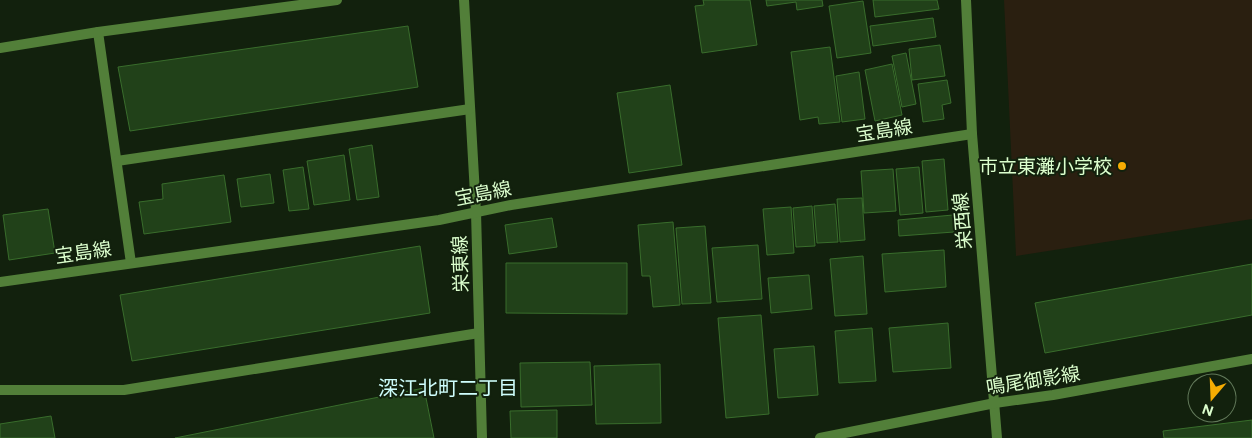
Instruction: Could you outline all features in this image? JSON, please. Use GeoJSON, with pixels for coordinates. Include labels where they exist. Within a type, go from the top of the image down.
{"type":"FeatureCollection","features":[{"type":"Feature","properties":{"kind":"street"},"geometry":{"type":"LineString","coordinates":[[0,48],[98,32],[336,0]]}},
{"type":"Feature","properties":{"kind":"street","name":"栄東線"},"geometry":{"type":"LineString","coordinates":[[464,0],[476,212],[482,438]]}},
{"type":"Feature","properties":{"kind":"street","name":"栄西線"},"geometry":{"type":"LineString","coordinates":[[966,0],[972,134],[997,438]]}},
{"type":"Feature","properties":{"kind":"street"},"geometry":{"type":"LineString","coordinates":[[98,32],[131,263]]}},
{"type":"Feature","properties":{"kind":"street"},"geometry":{"type":"LineString","coordinates":[[117,161],[470,109]]}},
{"type":"Feature","properties":{"kind":"street","name":"宝島線"},"geometry":{"type":"LineString","coordinates":[[0,282],[439,220],[511,205],[972,134]]}},
{"type":"Feature","properties":{"kind":"street"},"geometry":{"type":"LineString","coordinates":[[0,390],[124,390],[479,333]]}},
{"type":"Feature","properties":{"kind":"street","name":"鳴尾御影線"},"geometry":{"type":"LineString","coordinates":[[820,438],[995,403],[1053,395],[1252,359]]}},
{"type":"Feature","properties":{"kind":"shaded area","name":"市立東灘小学校"},"geometry":{"type":"Polygon","coordinates":[[[1004,0],[1252,0],[1252,219],[1016,256],[1004,0]]]}},
{"type":"Feature","properties":{"kind":"building"},"geometry":{"type":"Polygon","coordinates":[[[703,0],[750,0],[757,45],[702,53],[695,6],[704,5],[703,0]]]}},
{"type":"Feature","properties":{"kind":"building"},"geometry":{"type":"Polygon","coordinates":[[[766,0],[822,0],[823,6],[797,10],[796,2],[767,6],[766,0]]]}},
{"type":"Feature","properties":{"kind":"building"},"geometry":{"type":"Polygon","coordinates":[[[873,0],[937,0],[939,9],[875,17],[873,0]]]}},
{"type":"Feature","properties":{"kind":"building"},"geometry":{"type":"Polygon","coordinates":[[[863,1],[871,53],[837,58],[829,6],[863,1]]]}},
{"type":"Feature","properties":{"kind":"building"},"geometry":{"type":"Polygon","coordinates":[[[933,18],[936,37],[873,46],[870,26],[933,18]]]}},
{"type":"Feature","properties":{"kind":"building"},"geometry":{"type":"Polygon","coordinates":[[[408,26],[418,87],[130,131],[118,67],[408,26]]]}},
{"type":"Feature","properties":{"kind":"building"},"geometry":{"type":"Polygon","coordinates":[[[940,45],[945,76],[912,80],[909,49],[940,45]]]}},
{"type":"Feature","properties":{"kind":"building"},"geometry":{"type":"Polygon","coordinates":[[[830,47],[840,122],[819,124],[818,117],[800,120],[791,52],[830,47]]]}},
{"type":"Feature","properties":{"kind":"building"},"geometry":{"type":"Polygon","coordinates":[[[906,53],[916,104],[902,107],[892,56],[906,53]]]}},
{"type":"Feature","properties":{"kind":"building"},"geometry":{"type":"Polygon","coordinates":[[[892,64],[902,115],[875,121],[865,70],[892,64]]]}},
{"type":"Feature","properties":{"kind":"building"},"geometry":{"type":"Polygon","coordinates":[[[859,72],[865,119],[842,122],[836,76],[859,72]]]}},
{"type":"Feature","properties":{"kind":"building"},"geometry":{"type":"Polygon","coordinates":[[[947,80],[951,103],[942,105],[944,119],[923,122],[918,84],[947,80]]]}},
{"type":"Feature","properties":{"kind":"building"},"geometry":{"type":"Polygon","coordinates":[[[670,85],[682,165],[629,173],[617,93],[670,85]]]}},
{"type":"Feature","properties":{"kind":"building"},"geometry":{"type":"Polygon","coordinates":[[[372,145],[379,197],[357,200],[349,149],[372,145]]]}},
{"type":"Feature","properties":{"kind":"building"},"geometry":{"type":"Polygon","coordinates":[[[344,155],[350,200],[314,205],[307,161],[344,155]]]}},
{"type":"Feature","properties":{"kind":"building"},"geometry":{"type":"Polygon","coordinates":[[[944,159],[948,210],[926,212],[922,161],[944,159]]]}},
{"type":"Feature","properties":{"kind":"building"},"geometry":{"type":"Polygon","coordinates":[[[303,167],[309,209],[289,211],[283,170],[303,167]]]}},
{"type":"Feature","properties":{"kind":"building"},"geometry":{"type":"Polygon","coordinates":[[[919,167],[923,213],[900,215],[896,169],[919,167]]]}},
{"type":"Feature","properties":{"kind":"building"},"geometry":{"type":"Polygon","coordinates":[[[893,169],[896,211],[864,213],[861,171],[893,169]]]}},
{"type":"Feature","properties":{"kind":"building"},"geometry":{"type":"Polygon","coordinates":[[[270,174],[274,203],[241,207],[237,179],[270,174]]]}},
{"type":"Feature","properties":{"kind":"building"},"geometry":{"type":"Polygon","coordinates":[[[224,175],[231,222],[144,234],[139,202],[163,199],[162,184],[224,175]]]}},
{"type":"Feature","properties":{"kind":"building"},"geometry":{"type":"Polygon","coordinates":[[[862,198],[865,240],[840,242],[837,199],[862,198]]]}},
{"type":"Feature","properties":{"kind":"building"},"geometry":{"type":"Polygon","coordinates":[[[835,204],[838,242],[817,243],[814,206],[835,204]]]}},
{"type":"Feature","properties":{"kind":"building"},"geometry":{"type":"Polygon","coordinates":[[[812,206],[815,246],[796,247],[793,208],[812,206]]]}},
{"type":"Feature","properties":{"kind":"building"},"geometry":{"type":"Polygon","coordinates":[[[791,207],[794,253],[767,255],[763,209],[791,207]]]}},
{"type":"Feature","properties":{"kind":"building"},"geometry":{"type":"Polygon","coordinates":[[[48,209],[55,253],[9,260],[3,215],[48,209]]]}},
{"type":"Feature","properties":{"kind":"building"},"geometry":{"type":"Polygon","coordinates":[[[953,215],[954,232],[899,236],[898,220],[953,215]]]}},
{"type":"Feature","properties":{"kind":"building"},"geometry":{"type":"Polygon","coordinates":[[[552,218],[557,247],[509,254],[505,225],[552,218]]]}},
{"type":"Feature","properties":{"kind":"building"},"geometry":{"type":"Polygon","coordinates":[[[673,222],[680,305],[653,307],[650,276],[642,276],[638,225],[673,222]]]}},
{"type":"Feature","properties":{"kind":"building"},"geometry":{"type":"Polygon","coordinates":[[[705,226],[711,303],[682,304],[676,228],[705,226]]]}},
{"type":"Feature","properties":{"kind":"building"},"geometry":{"type":"Polygon","coordinates":[[[758,245],[762,299],[717,302],[712,248],[758,245]]]}},
{"type":"Feature","properties":{"kind":"building"},"geometry":{"type":"Polygon","coordinates":[[[420,246],[430,313],[132,361],[120,295],[420,246]]]}},
{"type":"Feature","properties":{"kind":"building"},"geometry":{"type":"Polygon","coordinates":[[[944,250],[946,287],[885,292],[882,254],[944,250]]]}},
{"type":"Feature","properties":{"kind":"building"},"geometry":{"type":"Polygon","coordinates":[[[863,256],[867,314],[835,316],[830,259],[863,256]]]}},
{"type":"Feature","properties":{"kind":"building"},"geometry":{"type":"Polygon","coordinates":[[[506,263],[627,263],[627,314],[506,313],[506,263]]]}},
{"type":"Feature","properties":{"kind":"building"},"geometry":{"type":"Polygon","coordinates":[[[1252,264],[1252,315],[1045,353],[1035,303],[1252,264]]]}},
{"type":"Feature","properties":{"kind":"building"},"geometry":{"type":"Polygon","coordinates":[[[809,275],[812,309],[771,313],[768,278],[809,275]]]}},
{"type":"Feature","properties":{"kind":"building"},"geometry":{"type":"Polygon","coordinates":[[[761,315],[769,414],[726,418],[718,318],[761,315]]]}},
{"type":"Feature","properties":{"kind":"building"},"geometry":{"type":"Polygon","coordinates":[[[948,323],[951,368],[893,372],[889,328],[948,323]]]}},
{"type":"Feature","properties":{"kind":"building"},"geometry":{"type":"Polygon","coordinates":[[[872,328],[876,381],[839,383],[835,331],[872,328]]]}},
{"type":"Feature","properties":{"kind":"building"},"geometry":{"type":"Polygon","coordinates":[[[814,346],[818,395],[778,398],[774,349],[814,346]]]}},
{"type":"Feature","properties":{"kind":"building"},"geometry":{"type":"Polygon","coordinates":[[[590,362],[592,405],[521,407],[520,363],[590,362]]]}},
{"type":"Feature","properties":{"kind":"building"},"geometry":{"type":"Polygon","coordinates":[[[660,364],[661,423],[596,424],[594,366],[660,364]]]}},
{"type":"Feature","properties":{"kind":"building"},"geometry":{"type":"Polygon","coordinates":[[[424,388],[434,438],[175,438],[424,388]]]}},
{"type":"Feature","properties":{"kind":"building"},"geometry":{"type":"Polygon","coordinates":[[[557,410],[557,438],[511,438],[510,411],[557,410]]]}},
{"type":"Feature","properties":{"kind":"building"},"geometry":{"type":"Polygon","coordinates":[[[51,416],[55,438],[0,438],[0,424],[51,416]]]}},
{"type":"Feature","properties":{"kind":"building"},"geometry":{"type":"Polygon","coordinates":[[[1252,420],[1252,438],[1164,438],[1163,431],[1252,420]]]}},
{"type":"Feature","properties":{"kind":"place","name":"市立東灘小学校"},"geometry":{"type":"Point","coordinates":[1122,166]}},
{"type":"Feature","properties":{"kind":"district","name":"深江北町二丁目"},"geometry":{"type":"Point","coordinates":[448,388]}}]}
